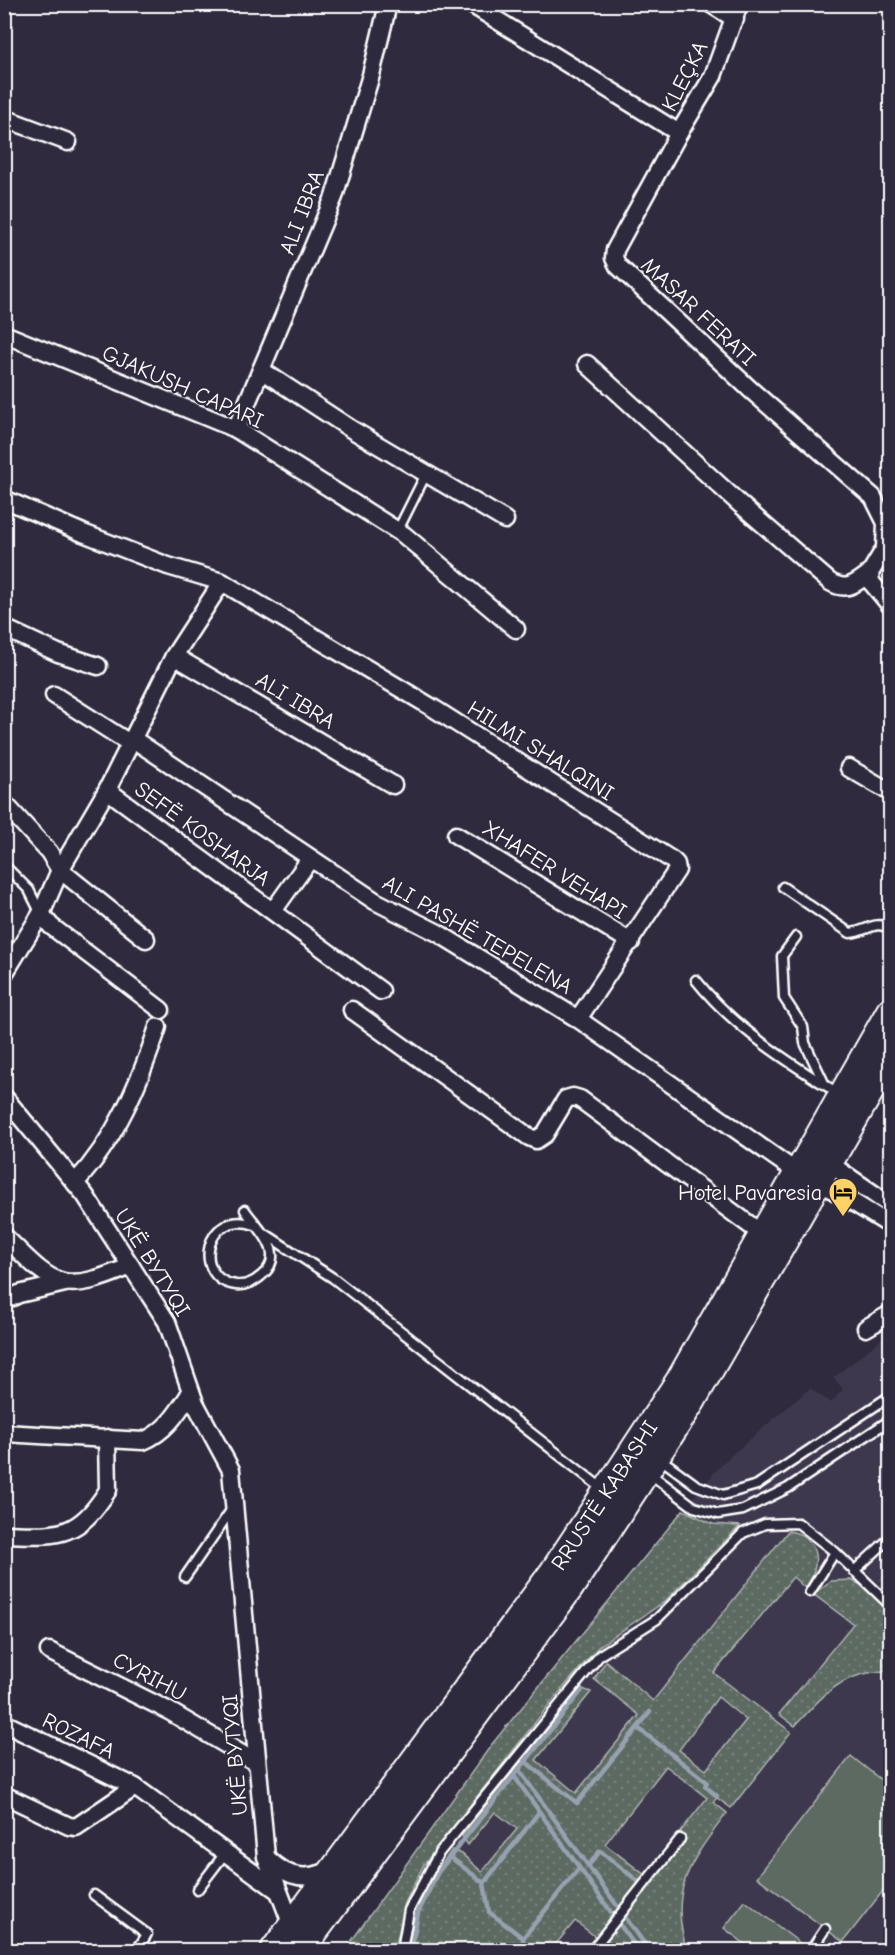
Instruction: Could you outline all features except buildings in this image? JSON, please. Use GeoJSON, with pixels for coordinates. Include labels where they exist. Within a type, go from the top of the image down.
{"type":"FeatureCollection","features":[{"type":"Feature","properties":{"kind":"main road","name":"RRUSTË KABASHI"},"geometry":{"type":"LineString","coordinates":[[274,1950],[300,1941],[570,1588],[642,1457],[678,1381],[762,1234],[816,1173],[834,1090],[891,1011]]}},
{"type":"Feature","properties":{"kind":"main road","name":"RRUSTË KABASHI"},"geometry":{"type":"LineString","coordinates":[[300,1941],[337,1867],[553,1572],[606,1492],[642,1457],[691,1403],[816,1173],[891,1057]]}},
{"type":"Feature","properties":{"kind":"street","name":"ALI IBRA"},"geometry":{"type":"LineString","coordinates":[[236,429],[334,197],[371,75],[388,4]]}},
{"type":"Feature","properties":{"kind":"street"},"geometry":{"type":"LineString","coordinates":[[471,4],[679,133]]}},
{"type":"Feature","properties":{"kind":"street"},"geometry":{"type":"LineString","coordinates":[[711,4],[737,12]]}},
{"type":"Feature","properties":{"kind":"street","name":"KLEÇKA"},"geometry":{"type":"LineString","coordinates":[[679,133],[713,76],[737,12]]}},
{"type":"Feature","properties":{"kind":"street"},"geometry":{"type":"LineString","coordinates":[[4,118],[69,142]]}},
{"type":"Feature","properties":{"kind":"street","name":"MASAR FERATI"},"geometry":{"type":"LineString","coordinates":[[679,133],[615,250],[614,258],[618,266],[752,392],[873,497],[886,523],[885,548],[870,573]]}},
{"type":"Feature","properties":{"kind":"street","name":"GJAKUSH CAPARI"},"geometry":{"type":"LineString","coordinates":[[4,334],[236,429],[397,532],[516,629]]}},
{"type":"Feature","properties":{"kind":"street"},"geometry":{"type":"LineString","coordinates":[[587,364],[741,505],[830,582],[840,588],[848,588],[870,573],[873,585],[891,605]]}},
{"type":"Feature","properties":{"kind":"street"},"geometry":{"type":"LineString","coordinates":[[261,370],[426,474],[505,520]]}},
{"type":"Feature","properties":{"kind":"street"},"geometry":{"type":"LineString","coordinates":[[4,498],[83,534],[168,566],[222,582],[174,656],[107,790],[60,870],[41,914],[4,974]]}},
{"type":"Feature","properties":{"kind":"street","name":"HILMI SHALQINI"},"geometry":{"type":"LineString","coordinates":[[222,582],[433,708],[676,864],[676,870],[631,942],[578,1019]]}},
{"type":"Feature","properties":{"kind":"street"},"geometry":{"type":"LineString","coordinates":[[4,628],[58,653],[98,666]]}},
{"type":"Feature","properties":{"kind":"street","name":"ALI IBRA"},"geometry":{"type":"LineString","coordinates":[[174,656],[393,785]]}},
{"type":"Feature","properties":{"kind":"street","name":"ALI PASHË TEPELENA"},"geometry":{"type":"LineString","coordinates":[[54,695],[132,742],[375,901],[438,933],[578,1019],[816,1173]]}},
{"type":"Feature","properties":{"kind":"street"},"geometry":{"type":"LineString","coordinates":[[849,768],[891,792]]}},
{"type":"Feature","properties":{"kind":"street","name":"SEFË KOSHARJA"},"geometry":{"type":"LineString","coordinates":[[107,790],[381,991]]}},
{"type":"Feature","properties":{"kind":"street"},"geometry":{"type":"LineString","coordinates":[[4,803],[49,852],[60,870],[146,939]]}},
{"type":"Feature","properties":{"kind":"street","name":"XHAFER VEHAPI"},"geometry":{"type":"LineString","coordinates":[[456,835],[631,942]]}},
{"type":"Feature","properties":{"kind":"street","name":"SEFË KOSHARJA"},"geometry":{"type":"LineString","coordinates":[[273,911],[310,859]]}},
{"type":"Feature","properties":{"kind":"street"},"geometry":{"type":"LineString","coordinates":[[41,914],[51,926],[161,1010]]}},
{"type":"Feature","properties":{"kind":"street"},"geometry":{"type":"LineString","coordinates":[[352,1010],[536,1140],[545,1134],[566,1099],[573,1097],[580,1099],[762,1234]]}},
{"type":"Feature","properties":{"kind":"street"},"geometry":{"type":"LineString","coordinates":[[75,1183],[101,1151],[124,1112],[137,1086],[158,1028]]}},
{"type":"Feature","properties":{"kind":"street","name":"UKË BYTYQI"},"geometry":{"type":"LineString","coordinates":[[4,1097],[75,1183],[167,1322],[191,1392],[231,1470],[266,1857],[277,1890],[300,1941]]}},
{"type":"Feature","properties":{"kind":"street"},"geometry":{"type":"LineString","coordinates":[[816,1173],[891,1205]]}},
{"type":"Feature","properties":{"kind":"street"},"geometry":{"type":"LineString","coordinates":[[816,1173],[891,1226]]}},
{"type":"Feature","properties":{"kind":"street"},"geometry":{"type":"LineString","coordinates":[[4,1236],[42,1273],[53,1281],[66,1283]]}},
{"type":"Feature","properties":{"kind":"street"},"geometry":{"type":"LineString","coordinates":[[4,1301],[20,1294],[66,1283],[96,1280],[131,1266]]}},
{"type":"Feature","properties":{"kind":"street"},"geometry":{"type":"LineString","coordinates":[[866,1328],[891,1314]]}},
{"type":"Feature","properties":{"kind":"street"},"geometry":{"type":"LineString","coordinates":[[4,1433],[107,1438],[132,1442],[156,1436],[191,1392]]}},
{"type":"Feature","properties":{"kind":"street"},"geometry":{"type":"LineString","coordinates":[[4,1534],[49,1536],[69,1532],[81,1524],[108,1490],[107,1438]]}},
{"type":"Feature","properties":{"kind":"street","name":"CYRIHU"},"geometry":{"type":"LineString","coordinates":[[49,1652],[169,1711],[257,1763]]}},
{"type":"Feature","properties":{"kind":"street","name":"ROZAFA"},"geometry":{"type":"LineString","coordinates":[[4,1723],[135,1787],[277,1890]]}},
{"type":"Feature","properties":{"kind":"street"},"geometry":{"type":"LineString","coordinates":[[4,1795],[69,1826],[76,1827],[135,1787]]}},
{"type":"Feature","properties":{"kind":"street"},"geometry":{"type":"LineString","coordinates":[[266,1857],[281,1872],[291,1876],[319,1876],[337,1867]]}},
{"type":"Feature","properties":{"kind":"lane"},"geometry":{"type":"LineString","coordinates":[[397,532],[426,474]]}},
{"type":"Feature","properties":{"kind":"lane"},"geometry":{"type":"LineString","coordinates":[[4,865],[29,890],[41,914]]}},
{"type":"Feature","properties":{"kind":"lane"},"geometry":{"type":"LineString","coordinates":[[783,887],[850,933],[875,924],[883,924],[891,929]]}},
{"type":"Feature","properties":{"kind":"lane"},"geometry":{"type":"LineString","coordinates":[[795,937],[782,956],[784,998],[803,1028],[805,1043],[834,1090]]}},
{"type":"Feature","properties":{"kind":"lane"},"geometry":{"type":"LineString","coordinates":[[696,980],[715,1004],[731,1017],[834,1090]]}},
{"type":"Feature","properties":{"kind":"lane"},"geometry":{"type":"LineString","coordinates":[[245,1210],[255,1225],[267,1235],[333,1278],[606,1492]]}},
{"type":"Feature","properties":{"kind":"lane"},"geometry":{"type":"LineString","coordinates":[[255,1225],[231,1222],[214,1235],[208,1255],[214,1272],[224,1281],[235,1285],[253,1283],[266,1273],[270,1263],[271,1245],[267,1235]]}},
{"type":"Feature","properties":{"kind":"lane"},"geometry":{"type":"LineString","coordinates":[[642,1457],[696,1485],[723,1495],[757,1485],[889,1401]]}},
{"type":"Feature","properties":{"kind":"lane"},"geometry":{"type":"LineString","coordinates":[[642,1457],[694,1507],[718,1514],[743,1510],[788,1488],[891,1420]]}},
{"type":"Feature","properties":{"kind":"lane"},"geometry":{"type":"LineString","coordinates":[[185,1577],[234,1506]]}},
{"type":"Feature","properties":{"kind":"lane"},"geometry":{"type":"LineString","coordinates":[[402,1950],[409,1910],[439,1853],[600,1655],[657,1619],[743,1533],[765,1524],[798,1523],[835,1552],[891,1605]]}},
{"type":"Feature","properties":{"kind":"lane"},"geometry":{"type":"LineString","coordinates":[[854,1571],[891,1538]]}},
{"type":"Feature","properties":{"kind":"lane"},"geometry":{"type":"LineString","coordinates":[[810,1592],[835,1552]]}},
{"type":"Feature","properties":{"kind":"lane"},"geometry":{"type":"LineString","coordinates":[[592,1950],[680,1839]]}},
{"type":"Feature","properties":{"kind":"lane"},"geometry":{"type":"LineString","coordinates":[[198,1890],[226,1852]]}},
{"type":"Feature","properties":{"kind":"lane"},"geometry":{"type":"LineString","coordinates":[[94,1895],[147,1935],[137,1950]]}},
{"type":"Feature","properties":{"kind":"lane"},"geometry":{"type":"LineString","coordinates":[[811,1950],[825,1929]]}},
{"type":"Feature","properties":{"kind":"shaded area"},"geometry":{"type":"Polygon","coordinates":[[[890,1332],[890,1950],[345,1950],[492,1744],[722,1463],[810,1388],[831,1403],[843,1389],[833,1378],[890,1332]]]}},
{"type":"Feature","properties":{"kind":"shaded area"},"geometry":{"type":"Polygon","coordinates":[[[890,1552],[890,1599],[879,1580],[882,1561],[890,1552]]]}},
{"type":"Feature","properties":{"kind":"green space"},"geometry":{"type":"Polygon","coordinates":[[[683,1510],[713,1524],[740,1526],[664,1602],[598,1647],[548,1706],[423,1866],[405,1903],[395,1950],[345,1950],[492,1744],[683,1510]]]}},
{"type":"Feature","properties":{"kind":"green space"},"geometry":{"type":"Polygon","coordinates":[[[788,1531],[807,1539],[812,1545],[816,1562],[805,1588],[793,1577],[714,1673],[791,1732],[731,1808],[717,1798],[713,1802],[727,1813],[703,1845],[686,1876],[680,1910],[687,1950],[595,1950],[682,1841],[677,1836],[707,1798],[666,1766],[605,1844],[646,1876],[597,1938],[575,1921],[551,1950],[409,1950],[417,1910],[436,1873],[452,1850],[462,1854],[482,1872],[517,1829],[495,1812],[468,1845],[462,1836],[580,1688],[591,1692],[536,1760],[576,1793],[639,1715],[594,1679],[606,1661],[653,1701],[788,1531]],[[718,1697],[679,1750],[706,1770],[746,1720],[718,1697]]]}},
{"type":"Feature","properties":{"kind":"green space"},"geometry":{"type":"Polygon","coordinates":[[[851,1580],[861,1585],[890,1612],[890,1671],[860,1675],[836,1686],[795,1726],[779,1714],[853,1624],[813,1594],[831,1581],[851,1580]]]}},
{"type":"Feature","properties":{"kind":"green space"},"geometry":{"type":"Polygon","coordinates":[[[851,1756],[890,1787],[890,1882],[843,1942],[757,1877],[851,1756]]]}},
{"type":"Feature","properties":{"kind":"green space"},"geometry":{"type":"Polygon","coordinates":[[[745,1901],[800,1943],[794,1950],[753,1950],[724,1928],[745,1901]]]}},
{"type":"Feature","properties":{"kind":"waterway"},"geometry":{"type":"LineString","coordinates":[[411,1950],[418,1913],[438,1872],[582,1690]]}},
{"type":"Feature","properties":{"kind":"waterway"},"geometry":{"type":"LineString","coordinates":[[526,1762],[577,1803],[650,1712]]}},
{"type":"Feature","properties":{"kind":"waterway"},"geometry":{"type":"LineString","coordinates":[[638,1728],[707,1782],[705,1786],[717,1796]]}},
{"type":"Feature","properties":{"kind":"waterway"},"geometry":{"type":"LineString","coordinates":[[519,1770],[649,1950]]}},
{"type":"Feature","properties":{"kind":"waterway"},"geometry":{"type":"LineString","coordinates":[[514,1776],[638,1950]]}},
{"type":"Feature","properties":{"kind":"waterway"},"geometry":{"type":"LineString","coordinates":[[484,1883],[539,1812]]}},
{"type":"Feature","properties":{"kind":"waterway"},"geometry":{"type":"LineString","coordinates":[[588,1866],[600,1851],[643,1885]]}},
{"type":"Feature","properties":{"kind":"waterway"},"geometry":{"type":"LineString","coordinates":[[450,1857],[484,1883],[489,1912],[523,1938],[524,1950]]}},
{"type":"Feature","properties":{"kind":"waterway"},"geometry":{"type":"LineString","coordinates":[[523,1938],[579,1868]]}},
{"type":"Feature","properties":{"kind":"place","name":"Hotel Pavaresia"},"geometry":{"type":"Point","coordinates":[843,1218]}}]}
